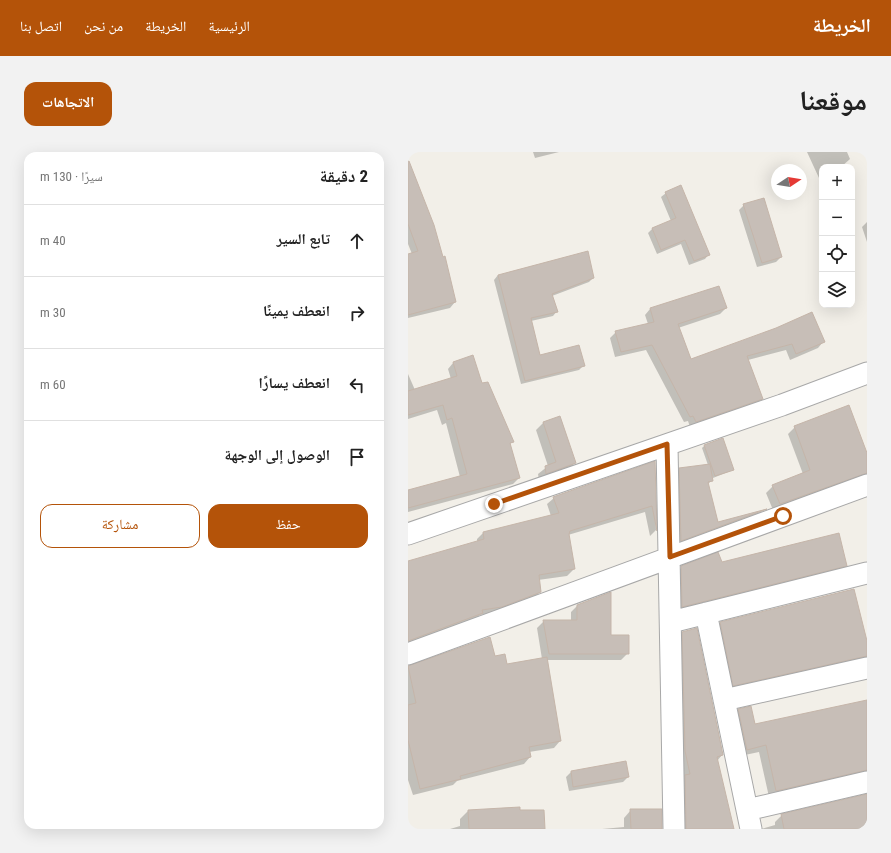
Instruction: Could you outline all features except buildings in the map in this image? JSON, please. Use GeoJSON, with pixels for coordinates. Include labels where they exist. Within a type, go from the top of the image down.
{"type":"FeatureCollection","features":[{"type":"Feature","properties":{"kind":"street"},"geometry":{"type":"LineString","coordinates":[[408,534],[782,405],[867,373]]}},
{"type":"Feature","properties":{"kind":"street"},"geometry":{"type":"LineString","coordinates":[[667,444],[674,829]]}},
{"type":"Feature","properties":{"kind":"street"},"geometry":{"type":"LineString","coordinates":[[408,654],[867,485]]}},
{"type":"Feature","properties":{"kind":"street"},"geometry":{"type":"LineString","coordinates":[[671,622],[867,573]]}},
{"type":"Feature","properties":{"kind":"street"},"geometry":{"type":"LineString","coordinates":[[706,613],[748,819],[867,782]]}},
{"type":"Feature","properties":{"kind":"street"},"geometry":{"type":"LineString","coordinates":[[724,700],[867,668]]}},
{"type":"Feature","properties":{"kind":"route"},"geometry":{"type":"LineString","coordinates":[[494,504],[667,444],[670,557],[783,516]]}}]}
